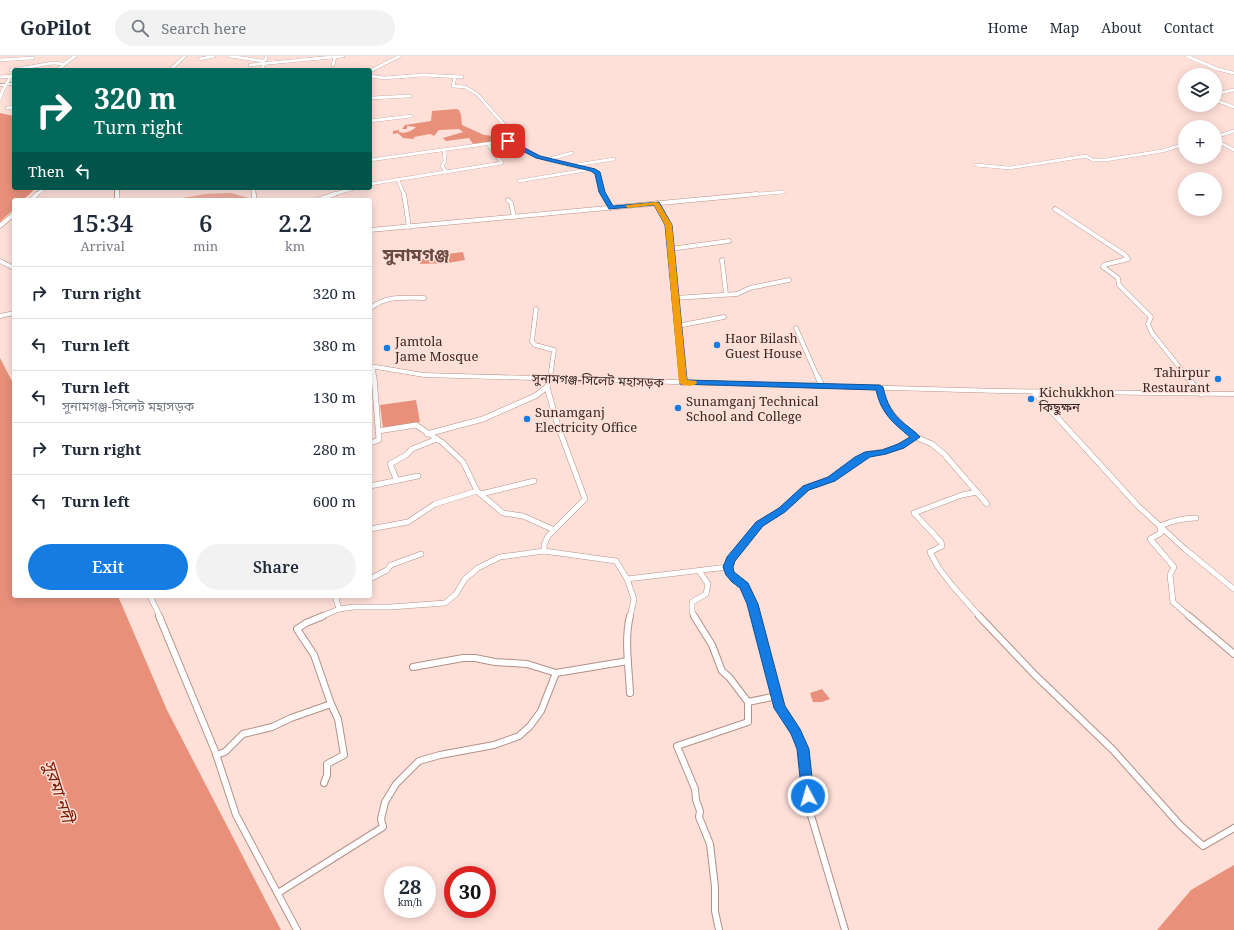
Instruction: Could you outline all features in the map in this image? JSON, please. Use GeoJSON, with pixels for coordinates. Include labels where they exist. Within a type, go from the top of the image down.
{"type":"FeatureCollection","features":[{"type":"Feature","properties":{"kind":"main road"},"geometry":{"type":"LineString","coordinates":[[0,85],[12,84]]}},
{"type":"Feature","properties":{"kind":"main road","name":"সুনামগঞ্জ-সিলেট মহাসড়ক"},"geometry":{"type":"LineString","coordinates":[[372,367],[424,375],[550,379],[1034,392],[1234,394]]}},
{"type":"Feature","properties":{"kind":"street"},"geometry":{"type":"LineString","coordinates":[[59,68],[74,56]]}},
{"type":"Feature","properties":{"kind":"street"},"geometry":{"type":"LineString","coordinates":[[172,68],[186,56]]}},
{"type":"Feature","properties":{"kind":"street"},"geometry":{"type":"LineString","coordinates":[[200,59],[214,56]]}},
{"type":"Feature","properties":{"kind":"street"},"geometry":{"type":"LineString","coordinates":[[230,56],[264,62]]}},
{"type":"Feature","properties":{"kind":"street"},"geometry":{"type":"LineString","coordinates":[[262,68],[266,56]]}},
{"type":"Feature","properties":{"kind":"street"},"geometry":{"type":"LineString","coordinates":[[250,65],[264,62],[343,56]]}},
{"type":"Feature","properties":{"kind":"street"},"geometry":{"type":"LineString","coordinates":[[372,70],[400,56]]}},
{"type":"Feature","properties":{"kind":"street"},"geometry":{"type":"LineString","coordinates":[[1187,56],[1217,69],[1234,74]]}},
{"type":"Feature","properties":{"kind":"street"},"geometry":{"type":"LineString","coordinates":[[332,65],[335,57]]}},
{"type":"Feature","properties":{"kind":"street"},"geometry":{"type":"LineString","coordinates":[[0,60],[33,58]]}},
{"type":"Feature","properties":{"kind":"street"},"geometry":{"type":"LineString","coordinates":[[16,61],[20,59]]}},
{"type":"Feature","properties":{"kind":"street"},"geometry":{"type":"LineString","coordinates":[[23,68],[53,63],[64,64]]}},
{"type":"Feature","properties":{"kind":"street"},"geometry":{"type":"LineString","coordinates":[[372,76],[384,78],[423,75],[462,78]]}},
{"type":"Feature","properties":{"kind":"street"},"geometry":{"type":"LineString","coordinates":[[0,77],[11,76],[8,85],[2,92],[0,99]]}},
{"type":"Feature","properties":{"kind":"street"},"geometry":{"type":"LineString","coordinates":[[372,160],[508,141],[516,138],[477,94],[465,88],[453,86],[455,77]]}},
{"type":"Feature","properties":{"kind":"street"},"geometry":{"type":"LineString","coordinates":[[1222,93],[1234,90]]}},
{"type":"Feature","properties":{"kind":"street"},"geometry":{"type":"LineString","coordinates":[[372,98],[410,96]]}},
{"type":"Feature","properties":{"kind":"street"},"geometry":{"type":"LineString","coordinates":[[1222,103],[1234,107]]}},
{"type":"Feature","properties":{"kind":"street"},"geometry":{"type":"LineString","coordinates":[[7,108],[12,107]]}},
{"type":"Feature","properties":{"kind":"street"},"geometry":{"type":"LineString","coordinates":[[372,121],[411,116]]}},
{"type":"Feature","properties":{"kind":"street"},"geometry":{"type":"LineString","coordinates":[[1222,135],[1234,132]]}},
{"type":"Feature","properties":{"kind":"street"},"geometry":{"type":"LineString","coordinates":[[508,141],[532,154],[589,169],[598,173],[602,192],[611,208]]}},
{"type":"Feature","properties":{"kind":"street"},"geometry":{"type":"LineString","coordinates":[[372,184],[502,163],[488,144]]}},
{"type":"Feature","properties":{"kind":"street"},"geometry":{"type":"LineString","coordinates":[[1222,144],[1234,150]]}},
{"type":"Feature","properties":{"kind":"street"},"geometry":{"type":"LineString","coordinates":[[976,166],[1009,168],[1086,156],[1093,160],[1105,160],[1162,151],[1178,146]]}},
{"type":"Feature","properties":{"kind":"street"},"geometry":{"type":"LineString","coordinates":[[444,150],[445,161],[442,166],[446,172]]}},
{"type":"Feature","properties":{"kind":"street"},"geometry":{"type":"LineString","coordinates":[[548,159],[572,153]]}},
{"type":"Feature","properties":{"kind":"street"},"geometry":{"type":"LineString","coordinates":[[573,166],[614,159]]}},
{"type":"Feature","properties":{"kind":"street"},"geometry":{"type":"LineString","coordinates":[[519,181],[589,169]]}},
{"type":"Feature","properties":{"kind":"street"},"geometry":{"type":"LineString","coordinates":[[398,180],[405,197],[409,227]]}},
{"type":"Feature","properties":{"kind":"street"},"geometry":{"type":"LineString","coordinates":[[33,198],[43,190]]}},
{"type":"Feature","properties":{"kind":"street"},"geometry":{"type":"LineString","coordinates":[[323,198],[349,190]]}},
{"type":"Feature","properties":{"kind":"street"},"geometry":{"type":"LineString","coordinates":[[372,230],[784,192]]}},
{"type":"Feature","properties":{"kind":"street"},"geometry":{"type":"LineString","coordinates":[[508,200],[511,203],[514,217]]}},
{"type":"Feature","properties":{"kind":"street"},"geometry":{"type":"LineString","coordinates":[[656,203],[669,225],[683,383]]}},
{"type":"Feature","properties":{"kind":"street"},"geometry":{"type":"LineString","coordinates":[[1055,209],[1125,255],[1128,259],[1104,265],[1103,267],[1118,278],[1119,285],[1151,317],[1148,324],[1152,333],[1200,394]]}},
{"type":"Feature","properties":{"kind":"street"},"geometry":{"type":"LineString","coordinates":[[0,226],[12,216]]}},
{"type":"Feature","properties":{"kind":"street"},"geometry":{"type":"LineString","coordinates":[[670,249],[729,241]]}},
{"type":"Feature","properties":{"kind":"street"},"geometry":{"type":"LineString","coordinates":[[722,260],[726,294]]}},
{"type":"Feature","properties":{"kind":"street"},"geometry":{"type":"LineString","coordinates":[[0,261],[12,267]]}},
{"type":"Feature","properties":{"kind":"street"},"geometry":{"type":"LineString","coordinates":[[675,298],[737,294],[750,288],[789,280]]}},
{"type":"Feature","properties":{"kind":"street"},"geometry":{"type":"LineString","coordinates":[[372,306],[378,302],[385,300],[424,298]]}},
{"type":"Feature","properties":{"kind":"street"},"geometry":{"type":"LineString","coordinates":[[427,434],[494,415],[535,396],[547,387],[550,379],[554,350],[535,345],[532,341],[536,309]]}},
{"type":"Feature","properties":{"kind":"street"},"geometry":{"type":"LineString","coordinates":[[0,316],[12,313]]}},
{"type":"Feature","properties":{"kind":"street"},"geometry":{"type":"LineString","coordinates":[[677,326],[724,317]]}},
{"type":"Feature","properties":{"kind":"street"},"geometry":{"type":"LineString","coordinates":[[796,328],[822,386]]}},
{"type":"Feature","properties":{"kind":"street"},"geometry":{"type":"LineString","coordinates":[[372,367],[379,440],[372,442]]}},
{"type":"Feature","properties":{"kind":"street"},"geometry":{"type":"LineString","coordinates":[[544,551],[547,535],[585,499],[558,426],[547,387]]}},
{"type":"Feature","properties":{"kind":"street"},"geometry":{"type":"LineString","coordinates":[[879,387],[882,400],[887,410],[896,421],[916,437],[932,444],[944,454],[987,504]]}},
{"type":"Feature","properties":{"kind":"street"},"geometry":{"type":"LineString","coordinates":[[1034,392],[1052,414],[1085,447],[1110,477],[1207,569],[1234,589]]}},
{"type":"Feature","properties":{"kind":"street"},"geometry":{"type":"LineString","coordinates":[[378,431],[416,425],[427,434],[443,443],[463,462],[479,492],[503,513],[523,516],[552,529]]}},
{"type":"Feature","properties":{"kind":"street"},"geometry":{"type":"LineString","coordinates":[[845,930],[810,812],[803,749],[796,732],[780,708],[752,604],[745,586],[729,573],[728,567],[730,560],[759,524],[782,510],[806,488],[832,479],[858,459],[868,454],[883,452],[901,446],[916,437]]}},
{"type":"Feature","properties":{"kind":"street"},"geometry":{"type":"LineString","coordinates":[[397,481],[390,464],[406,455],[412,449],[437,440]]}},
{"type":"Feature","properties":{"kind":"street"},"geometry":{"type":"LineString","coordinates":[[372,486],[418,476]]}},
{"type":"Feature","properties":{"kind":"street"},"geometry":{"type":"LineString","coordinates":[[372,529],[408,522],[435,504],[479,492],[534,481]]}},
{"type":"Feature","properties":{"kind":"street"},"geometry":{"type":"LineString","coordinates":[[977,492],[914,513],[941,542],[942,546],[930,552],[938,567],[951,584],[1035,675],[1113,750],[1180,825],[1203,846],[1234,828]]}},
{"type":"Feature","properties":{"kind":"street"},"geometry":{"type":"LineString","coordinates":[[1160,526],[1168,521],[1184,518],[1196,518]]}},
{"type":"Feature","properties":{"kind":"street"},"geometry":{"type":"LineString","coordinates":[[1160,526],[1161,533],[1150,539],[1174,567],[1170,575],[1173,602],[1234,654]]}},
{"type":"Feature","properties":{"kind":"street"},"geometry":{"type":"LineString","coordinates":[[324,783],[327,775],[328,764],[344,755],[338,719],[324,689],[316,658],[300,638],[297,629],[306,623],[339,608],[391,607],[445,603],[456,594],[465,579],[478,568],[500,557],[544,551],[614,560],[627,579],[634,599],[628,623],[630,693]]}},
{"type":"Feature","properties":{"kind":"street"},"geometry":{"type":"LineString","coordinates":[[372,577],[387,570],[390,565],[421,554]]}},
{"type":"Feature","properties":{"kind":"street"},"geometry":{"type":"LineString","coordinates":[[627,579],[728,567]]}},
{"type":"Feature","properties":{"kind":"street"},"geometry":{"type":"LineString","coordinates":[[699,571],[708,584],[706,594],[692,602],[692,612],[705,637],[712,645],[722,671],[729,677],[748,702],[748,722],[677,746],[696,789],[696,800],[700,811],[699,817],[710,844],[715,887],[715,911],[719,930]]}},
{"type":"Feature","properties":{"kind":"street"},"geometry":{"type":"LineString","coordinates":[[151,598],[172,642],[216,755],[236,815],[297,930]]}},
{"type":"Feature","properties":{"kind":"street"},"geometry":{"type":"LineString","coordinates":[[337,598],[339,608]]}},
{"type":"Feature","properties":{"kind":"street"},"geometry":{"type":"LineString","coordinates":[[413,667],[463,658],[475,658],[496,662],[527,664],[556,673],[628,661]]}},
{"type":"Feature","properties":{"kind":"street"},"geometry":{"type":"LineString","coordinates":[[278,893],[383,827],[381,819],[385,802],[396,784],[419,761],[440,755],[494,745],[519,736],[530,726],[541,711],[556,673]]}},
{"type":"Feature","properties":{"kind":"street"},"geometry":{"type":"LineString","coordinates":[[748,702],[777,696]]}},
{"type":"Feature","properties":{"kind":"street"},"geometry":{"type":"LineString","coordinates":[[216,755],[225,752],[243,734],[272,727],[291,718],[331,704]]}},
{"type":"Feature","properties":{"kind":"shaded area"},"geometry":{"type":"Polygon","coordinates":[[[231,193],[249,198],[183,198],[205,194],[231,193]]]}},
{"type":"Feature","properties":{"kind":"water"},"geometry":{"type":"Polygon","coordinates":[[[459,110],[461,115],[462,125],[484,135],[494,136],[495,141],[473,144],[469,138],[446,141],[443,138],[463,132],[459,129],[439,130],[434,136],[430,134],[414,137],[414,139],[403,138],[398,133],[393,134],[393,131],[399,130],[401,133],[410,131],[416,127],[407,126],[407,129],[402,129],[405,125],[431,121],[432,111],[459,110]]]}},
{"type":"Feature","properties":{"kind":"water"},"geometry":{"type":"Polygon","coordinates":[[[0,113],[12,116],[12,190],[34,190],[25,198],[12,198],[12,211],[0,222],[0,113]]]}},
{"type":"Feature","properties":{"kind":"water"},"geometry":{"type":"Polygon","coordinates":[[[463,252],[465,260],[448,263],[420,264],[420,259],[446,258],[447,254],[463,252]]]}},
{"type":"Feature","properties":{"kind":"water","name":"সুরমা নদী"},"geometry":{"type":"Polygon","coordinates":[[[0,358],[12,381],[12,598],[119,598],[167,710],[281,930],[0,930],[0,358]]]}},
{"type":"Feature","properties":{"kind":"water"},"geometry":{"type":"Polygon","coordinates":[[[416,400],[420,422],[383,428],[380,405],[416,400]]]}},
{"type":"Feature","properties":{"kind":"water"},"geometry":{"type":"Polygon","coordinates":[[[822,689],[830,699],[822,702],[813,702],[810,693],[822,689]]]}},
{"type":"Feature","properties":{"kind":"water"},"geometry":{"type":"Polygon","coordinates":[[[1234,865],[1234,930],[1157,930],[1191,890],[1234,865]]]}},
{"type":"Feature","properties":{"kind":"slow traffic"},"geometry":{"type":"LineString","coordinates":[[628,206],[656,203],[669,225],[676,319],[683,383],[694,383]]}},
{"type":"Feature","properties":{"kind":"place","name":"Haor Bilash Guest House"},"geometry":{"type":"Point","coordinates":[717,345]}},
{"type":"Feature","properties":{"kind":"place","name":"Jamtola Jame Mosque"},"geometry":{"type":"Point","coordinates":[387,348]}},
{"type":"Feature","properties":{"kind":"place","name":"Tahirpur Restaurant"},"geometry":{"type":"Point","coordinates":[1218,379]}},
{"type":"Feature","properties":{"kind":"place","name":"Kichukkhon কিছুক্ষন"},"geometry":{"type":"Point","coordinates":[1031,399]}},
{"type":"Feature","properties":{"kind":"place","name":"Sunamganj Technical School and College"},"geometry":{"type":"Point","coordinates":[678,408]}},
{"type":"Feature","properties":{"kind":"place","name":"Sunamganj Electricity Office"},"geometry":{"type":"Point","coordinates":[527,419]}},
{"type":"Feature","properties":{"kind":"district","name":"সুনামগঞ্জ"},"geometry":{"type":"Point","coordinates":[416,254]}},
{"type":"Feature","properties":{"kind":"route"},"geometry":{"type":"LineString","coordinates":[[508,141],[538,157],[593,170],[598,173],[602,184],[602,192],[611,208],[656,203],[669,225],[676,319],[683,383],[879,387],[882,400],[887,410],[896,421],[916,437],[901,446],[883,452],[868,454],[858,459],[832,479],[806,488],[782,510],[759,524],[730,560],[728,567],[729,573],[745,586],[752,604],[780,708],[796,732],[803,749],[808,796]]}}]}
